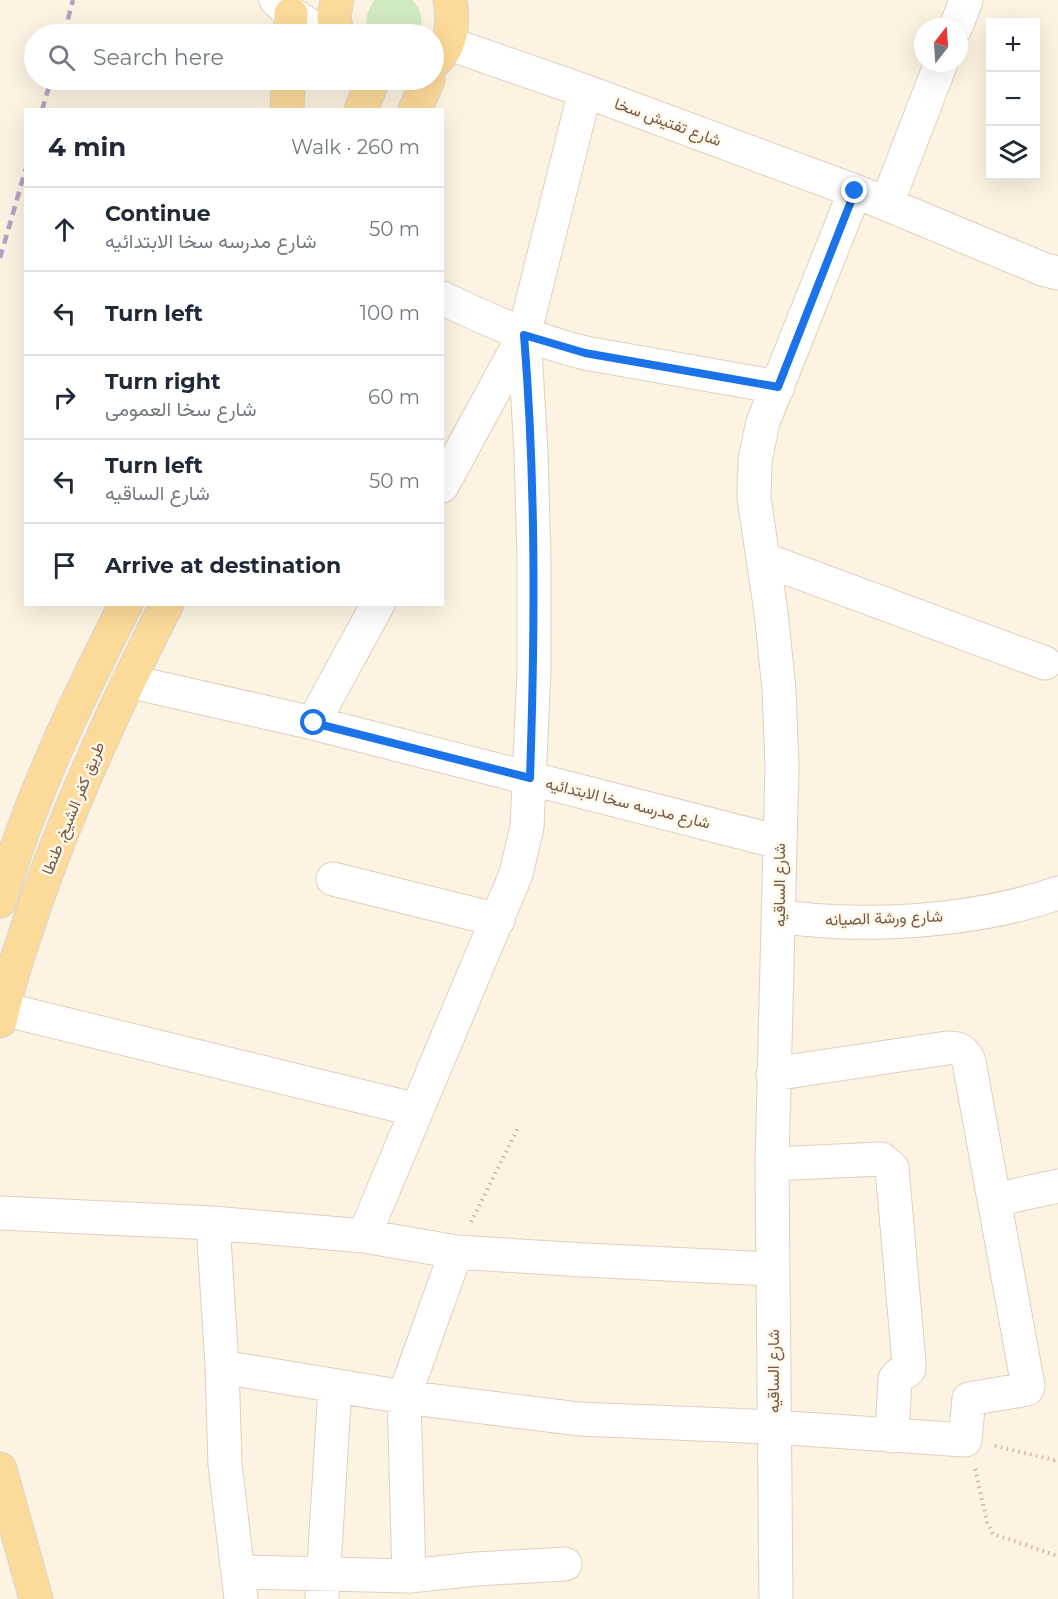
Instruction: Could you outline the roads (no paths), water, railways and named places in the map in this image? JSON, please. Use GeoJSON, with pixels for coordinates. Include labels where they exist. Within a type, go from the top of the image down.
{"type":"FeatureCollection","features":[{"type":"Feature","properties":{"kind":"main road"},"geometry":{"type":"LineString","coordinates":[[335,24],[337,0]]}},
{"type":"Feature","properties":{"kind":"main road"},"geometry":{"type":"LineString","coordinates":[[287,108],[288,90]]}},
{"type":"Feature","properties":{"kind":"main road"},"geometry":{"type":"LineString","coordinates":[[362,108],[369,90]]}},
{"type":"Feature","properties":{"kind":"main road"},"geometry":{"type":"LineString","coordinates":[[416,108],[423,90]]}},
{"type":"Feature","properties":{"kind":"main road"},"geometry":{"type":"LineString","coordinates":[[0,901],[43,780],[71,715],[125,606]]}},
{"type":"Feature","properties":{"kind":"main road","name":"طريق كفر الشيخ, طنطا"},"geometry":{"type":"LineString","coordinates":[[1,1015],[45,875],[98,744],[166,606]]}},
{"type":"Feature","properties":{"kind":"main road"},"geometry":{"type":"LineString","coordinates":[[0,1469],[36,1599]]}},
{"type":"Feature","properties":{"kind":"street"},"geometry":{"type":"LineString","coordinates":[[959,18],[966,0]]}},
{"type":"Feature","properties":{"kind":"street"},"geometry":{"type":"LineString","coordinates":[[286,16],[304,24]]}},
{"type":"Feature","properties":{"kind":"street","name":"شارع تفتيش سخا"},"geometry":{"type":"LineString","coordinates":[[444,42],[585,91],[887,203],[1045,270],[1058,273]]}},
{"type":"Feature","properties":{"kind":"street"},"geometry":{"type":"LineString","coordinates":[[887,203],[938,72]]}},
{"type":"Feature","properties":{"kind":"street"},"geometry":{"type":"LineString","coordinates":[[444,482],[524,335],[585,91]]}},
{"type":"Feature","properties":{"kind":"street","name":"شارع الساقيه"},"geometry":{"type":"LineString","coordinates":[[776,1599],[772,1164],[773,1074],[780,918],[779,842],[782,766],[779,689],[771,612],[754,498],[755,460],[763,422],[855,191]]}},
{"type":"Feature","properties":{"kind":"street"},"geometry":{"type":"LineString","coordinates":[[444,299],[524,335],[585,353],[778,387]]}},
{"type":"Feature","properties":{"kind":"street"},"geometry":{"type":"LineString","coordinates":[[364,1236],[498,920],[516,874],[527,827],[534,560],[530,412],[524,335]]}},
{"type":"Feature","properties":{"kind":"street"},"geometry":{"type":"LineString","coordinates":[[763,559],[1045,663]]}},
{"type":"Feature","properties":{"kind":"street"},"geometry":{"type":"LineString","coordinates":[[314,723],[377,606]]}},
{"type":"Feature","properties":{"kind":"street","name":"شارع مدرسه سخا الابتدائيه"},"geometry":{"type":"LineString","coordinates":[[128,681],[314,723],[779,842]]}},
{"type":"Feature","properties":{"kind":"street"},"geometry":{"type":"LineString","coordinates":[[333,879],[498,920]]}},
{"type":"Feature","properties":{"kind":"street","name":"شارع ورشة الصيانه"},"geometry":{"type":"LineString","coordinates":[[780,918],[849,922],[918,920],[987,911],[1058,893]]}},
{"type":"Feature","properties":{"kind":"street"},"geometry":{"type":"LineString","coordinates":[[1,1015],[417,1110]]}},
{"type":"Feature","properties":{"kind":"street"},"geometry":{"type":"LineString","coordinates":[[222,1367],[404,1397],[579,1419],[773,1427],[960,1441],[966,1439],[969,1399],[1027,1389],[1028,1386],[966,1053],[957,1047],[773,1074]]}},
{"type":"Feature","properties":{"kind":"street"},"geometry":{"type":"LineString","coordinates":[[772,1164],[881,1159],[892,1168],[909,1369],[895,1379],[892,1436]]}},
{"type":"Feature","properties":{"kind":"street"},"geometry":{"type":"LineString","coordinates":[[994,1200],[1058,1186]]}},
{"type":"Feature","properties":{"kind":"street"},"geometry":{"type":"LineString","coordinates":[[0,1213],[213,1223],[364,1236],[456,1252],[772,1269]]}},
{"type":"Feature","properties":{"kind":"street"},"geometry":{"type":"LineString","coordinates":[[213,1223],[222,1367],[225,1464],[240,1585],[322,1587],[476,1569],[565,1564]]}},
{"type":"Feature","properties":{"kind":"street"},"geometry":{"type":"LineString","coordinates":[[409,1576],[404,1397],[456,1252]]}},
{"type":"Feature","properties":{"kind":"street"},"geometry":{"type":"LineString","coordinates":[[322,1587],[335,1386]]}},
{"type":"Feature","properties":{"kind":"railway"},"geometry":{"type":"LineString","coordinates":[[67,24],[73,0]]}},
{"type":"Feature","properties":{"kind":"railway"},"geometry":{"type":"LineString","coordinates":[[43,108],[48,90]]}},
{"type":"Feature","properties":{"kind":"railway"},"geometry":{"type":"LineString","coordinates":[[0,258],[24,175]]}}]}
